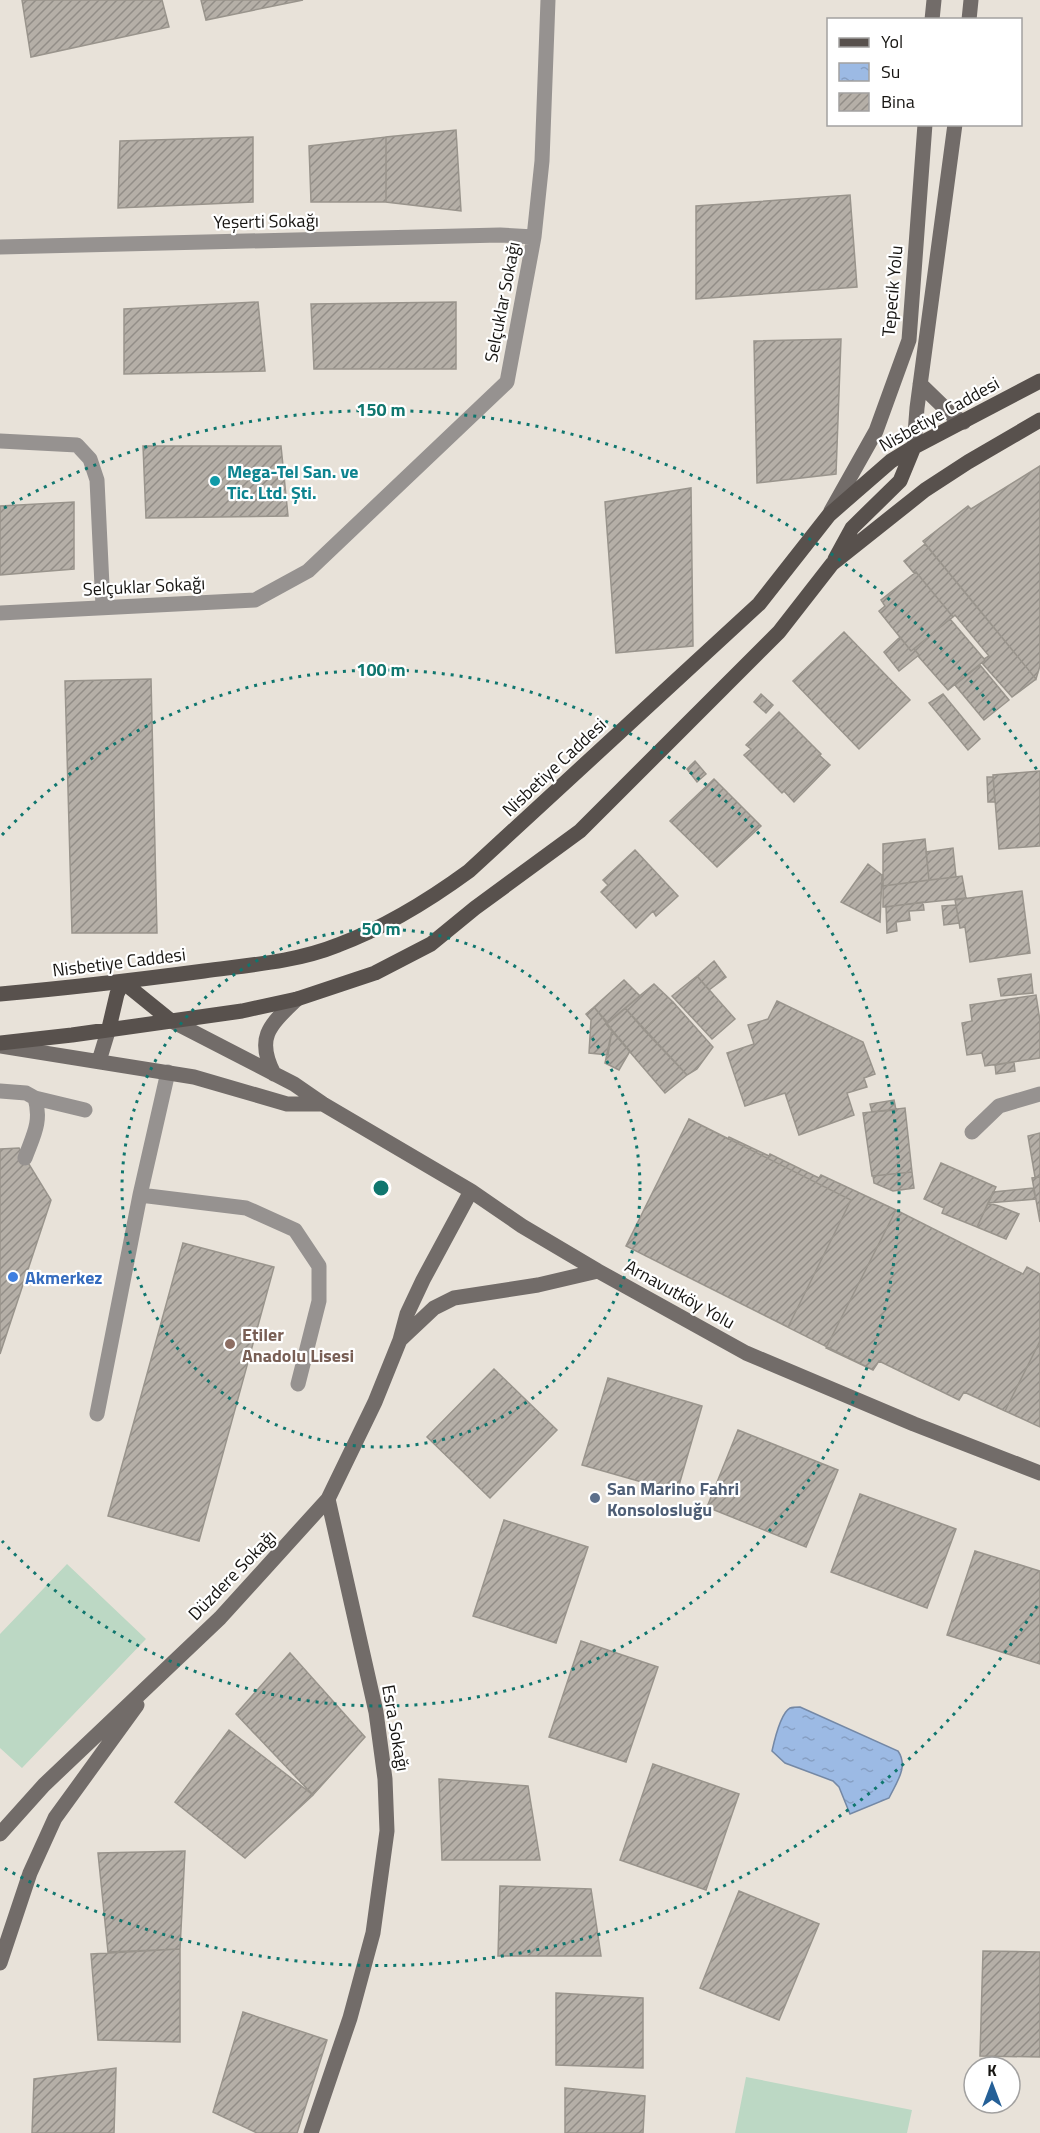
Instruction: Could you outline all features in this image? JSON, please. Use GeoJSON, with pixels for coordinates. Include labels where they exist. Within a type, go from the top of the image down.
{"type":"FeatureCollection","features":[{"type":"Feature","properties":{"kind":"main road"},"geometry":{"type":"LineString","coordinates":[[932,18],[934,0]]}},
{"type":"Feature","properties":{"kind":"main road"},"geometry":{"type":"LineString","coordinates":[[969,18],[971,0]]}},
{"type":"Feature","properties":{"kind":"main road","name":"Tepecik Yolu"},"geometry":{"type":"LineString","coordinates":[[829,515],[876,431],[909,340],[925,126]]}},
{"type":"Feature","properties":{"kind":"main road"},"geometry":{"type":"LineString","coordinates":[[0,1044],[242,1011],[297,999],[375,972],[431,944],[475,908],[580,831],[779,632],[832,564],[852,528],[900,481],[914,447],[920,384],[955,126]]}},
{"type":"Feature","properties":{"kind":"main road","name":"Nisbetiye Caddesi"},"geometry":{"type":"LineString","coordinates":[[0,994],[123,982],[269,963],[337,946],[368,933],[427,902],[469,871],[759,604],[829,515],[891,461],[1040,381]]}},
{"type":"Feature","properties":{"kind":"main road"},"geometry":{"type":"LineString","coordinates":[[920,384],[953,416],[964,422]]}},
{"type":"Feature","properties":{"kind":"main road"},"geometry":{"type":"LineString","coordinates":[[832,564],[925,490],[1040,420]]}},
{"type":"Feature","properties":{"kind":"main road"},"geometry":{"type":"LineString","coordinates":[[99,1061],[117,994],[123,982],[170,1020]]}},
{"type":"Feature","properties":{"kind":"main road"},"geometry":{"type":"LineString","coordinates":[[274,1074],[266,1058],[264,1043],[269,1031],[297,999]]}},
{"type":"Feature","properties":{"kind":"main road","name":"Arnavutköy Yolu"},"geometry":{"type":"LineString","coordinates":[[170,1020],[294,1084],[323,1104],[471,1191],[522,1226],[746,1353],[914,1424],[1040,1473]]}},
{"type":"Feature","properties":{"kind":"main road"},"geometry":{"type":"LineString","coordinates":[[0,1044],[168,1072],[218,1083],[286,1104],[323,1104]]}},
{"type":"Feature","properties":{"kind":"main road"},"geometry":{"type":"LineString","coordinates":[[328,1499],[375,1402],[400,1340],[407,1314],[471,1191]]}},
{"type":"Feature","properties":{"kind":"main road"},"geometry":{"type":"LineString","coordinates":[[400,1340],[434,1308],[454,1298],[537,1285],[598,1271]]}},
{"type":"Feature","properties":{"kind":"main road","name":"Düzdere Sokağı"},"geometry":{"type":"LineString","coordinates":[[159,1674],[220,1618],[328,1499]]}},
{"type":"Feature","properties":{"kind":"main road","name":"Esra Sokağı"},"geometry":{"type":"LineString","coordinates":[[311,2133],[350,2018],[373,1934],[387,1831],[386,1779],[376,1712],[328,1499]]}},
{"type":"Feature","properties":{"kind":"main road"},"geometry":{"type":"LineString","coordinates":[[0,1834],[44,1785],[159,1674]]}},
{"type":"Feature","properties":{"kind":"main road"},"geometry":{"type":"LineString","coordinates":[[0,1963],[30,1873],[55,1818],[159,1674]]}},
{"type":"Feature","properties":{"kind":"street","name":"Selçuklar Sokağı"},"geometry":{"type":"LineString","coordinates":[[0,613],[255,600],[308,571],[507,382],[534,237],[542,161],[548,0]]}},
{"type":"Feature","properties":{"kind":"street","name":"Yeşerti Sokağı"},"geometry":{"type":"LineString","coordinates":[[0,247],[501,235],[534,237]]}},
{"type":"Feature","properties":{"kind":"street"},"geometry":{"type":"LineString","coordinates":[[0,441],[77,445],[90,459],[97,480],[103,608]]}},
{"type":"Feature","properties":{"kind":"street"},"geometry":{"type":"LineString","coordinates":[[97,1414],[140,1195],[168,1072]]}},
{"type":"Feature","properties":{"kind":"street"},"geometry":{"type":"LineString","coordinates":[[0,1091],[26,1093],[35,1098],[85,1110]]}},
{"type":"Feature","properties":{"kind":"street"},"geometry":{"type":"LineString","coordinates":[[972,1132],[999,1106],[1040,1094]]}},
{"type":"Feature","properties":{"kind":"street"},"geometry":{"type":"LineString","coordinates":[[25,1158],[39,1112],[35,1098]]}},
{"type":"Feature","properties":{"kind":"street"},"geometry":{"type":"LineString","coordinates":[[140,1195],[246,1208],[295,1230],[319,1266],[319,1301],[298,1384]]}},
{"type":"Feature","properties":{"kind":"green space"},"geometry":{"type":"Polygon","coordinates":[[[67,1564],[146,1639],[22,1768],[0,1748],[0,1634],[67,1564]]]}},
{"type":"Feature","properties":{"kind":"green space"},"geometry":{"type":"Polygon","coordinates":[[[746,2077],[912,2110],[907,2133],[735,2133],[746,2077]]]}},
{"type":"Feature","properties":{"kind":"water"},"geometry":{"type":"Polygon","coordinates":[[[800,1707],[898,1751],[902,1769],[889,1798],[850,1814],[839,1787],[833,1781],[785,1763],[772,1751],[778,1728],[787,1711],[790,1708],[800,1707]]]}},
{"type":"Feature","properties":{"kind":"building"},"geometry":{"type":"Polygon","coordinates":[[[22,0],[162,0],[169,27],[31,57],[22,0]]]}},
{"type":"Feature","properties":{"kind":"building"},"geometry":{"type":"Polygon","coordinates":[[[201,0],[303,0],[206,20],[201,0]]]}},
{"type":"Feature","properties":{"kind":"building"},"geometry":{"type":"Polygon","coordinates":[[[456,130],[461,211],[386,202],[386,137],[456,130]]]}},
{"type":"Feature","properties":{"kind":"building"},"geometry":{"type":"Polygon","coordinates":[[[253,137],[253,202],[118,208],[120,141],[253,137]]]}},
{"type":"Feature","properties":{"kind":"building"},"geometry":{"type":"Polygon","coordinates":[[[386,137],[386,202],[311,202],[309,146],[386,137]]]}},
{"type":"Feature","properties":{"kind":"building"},"geometry":{"type":"Polygon","coordinates":[[[850,195],[857,287],[696,299],[696,206],[850,195]]]}},
{"type":"Feature","properties":{"kind":"building"},"geometry":{"type":"Polygon","coordinates":[[[258,302],[265,371],[124,374],[124,309],[258,302]]]}},
{"type":"Feature","properties":{"kind":"building"},"geometry":{"type":"Polygon","coordinates":[[[456,302],[456,369],[314,369],[311,304],[456,302]]]}},
{"type":"Feature","properties":{"kind":"building"},"geometry":{"type":"Polygon","coordinates":[[[841,339],[836,474],[757,483],[754,341],[841,339]]]}},
{"type":"Feature","properties":{"kind":"building","name":"Mega-Tel San. ve Tic. Ltd. Şti."},"geometry":{"type":"Polygon","coordinates":[[[143,446],[281,446],[288,516],[146,518],[143,446]]]}},
{"type":"Feature","properties":{"kind":"building"},"geometry":{"type":"Polygon","coordinates":[[[1040,466],[1040,666],[1036,679],[923,541],[968,506],[971,509],[1040,466]]]}},
{"type":"Feature","properties":{"kind":"building"},"geometry":{"type":"Polygon","coordinates":[[[691,488],[693,646],[616,653],[605,502],[691,488]]]}},
{"type":"Feature","properties":{"kind":"building"},"geometry":{"type":"Polygon","coordinates":[[[74,502],[74,569],[0,575],[0,506],[74,502]]]}},
{"type":"Feature","properties":{"kind":"building"},"geometry":{"type":"Polygon","coordinates":[[[925,544],[1036,679],[1012,697],[982,663],[989,656],[955,615],[953,617],[904,561],[925,544]]]}},
{"type":"Feature","properties":{"kind":"building"},"geometry":{"type":"Polygon","coordinates":[[[916,572],[953,617],[911,651],[879,611],[885,606],[881,600],[916,572]]]}},
{"type":"Feature","properties":{"kind":"building"},"geometry":{"type":"Polygon","coordinates":[[[950,619],[985,660],[948,690],[914,649],[950,619]]]}},
{"type":"Feature","properties":{"kind":"building"},"geometry":{"type":"Polygon","coordinates":[[[844,632],[910,700],[859,749],[793,681],[844,632]]]}},
{"type":"Feature","properties":{"kind":"building"},"geometry":{"type":"Polygon","coordinates":[[[900,637],[911,651],[914,649],[919,655],[899,671],[884,652],[900,637]]]}},
{"type":"Feature","properties":{"kind":"building"},"geometry":{"type":"Polygon","coordinates":[[[980,665],[1009,700],[984,720],[955,685],[980,665]]]}},
{"type":"Feature","properties":{"kind":"building"},"geometry":{"type":"Polygon","coordinates":[[[151,679],[157,933],[72,933],[65,681],[151,679]]]}},
{"type":"Feature","properties":{"kind":"building"},"geometry":{"type":"Polygon","coordinates":[[[761,694],[773,705],[766,713],[754,702],[761,694]]]}},
{"type":"Feature","properties":{"kind":"building"},"geometry":{"type":"Polygon","coordinates":[[[943,694],[980,739],[968,750],[929,703],[943,694]]]}},
{"type":"Feature","properties":{"kind":"building"},"geometry":{"type":"Polygon","coordinates":[[[779,712],[821,754],[782,793],[744,755],[751,749],[746,745],[779,712]]]}},
{"type":"Feature","properties":{"kind":"building"},"geometry":{"type":"Polygon","coordinates":[[[819,755],[830,765],[794,802],[784,791],[819,755]]]}},
{"type":"Feature","properties":{"kind":"building"},"geometry":{"type":"Polygon","coordinates":[[[695,761],[706,774],[697,782],[687,769],[695,761]]]}},
{"type":"Feature","properties":{"kind":"building"},"geometry":{"type":"Polygon","coordinates":[[[1040,771],[1040,846],[999,849],[993,775],[1040,771]]]}},
{"type":"Feature","properties":{"kind":"building"},"geometry":{"type":"Polygon","coordinates":[[[987,777],[993,777],[995,802],[988,802],[987,777]]]}},
{"type":"Feature","properties":{"kind":"building"},"geometry":{"type":"Polygon","coordinates":[[[714,779],[761,826],[717,867],[670,821],[714,779]]]}},
{"type":"Feature","properties":{"kind":"building"},"geometry":{"type":"Polygon","coordinates":[[[925,839],[929,880],[883,886],[883,844],[925,839]]]}},
{"type":"Feature","properties":{"kind":"building"},"geometry":{"type":"Polygon","coordinates":[[[953,848],[956,877],[929,880],[926,852],[953,848]]]}},
{"type":"Feature","properties":{"kind":"building"},"geometry":{"type":"Polygon","coordinates":[[[635,850],[678,896],[656,916],[653,911],[636,928],[601,892],[608,885],[603,880],[635,850]]]}},
{"type":"Feature","properties":{"kind":"building"},"geometry":{"type":"Polygon","coordinates":[[[868,864],[882,875],[880,922],[841,902],[868,864]]]}},
{"type":"Feature","properties":{"kind":"building"},"geometry":{"type":"Polygon","coordinates":[[[962,876],[966,898],[883,907],[883,886],[962,876]]]}},
{"type":"Feature","properties":{"kind":"building"},"geometry":{"type":"Polygon","coordinates":[[[1022,891],[1030,953],[970,962],[965,927],[960,928],[955,900],[1022,891]]]}},
{"type":"Feature","properties":{"kind":"building"},"geometry":{"type":"Polygon","coordinates":[[[923,902],[924,910],[909,911],[910,920],[896,922],[897,931],[887,933],[886,907],[923,902]]]}},
{"type":"Feature","properties":{"kind":"building"},"geometry":{"type":"Polygon","coordinates":[[[956,905],[959,923],[944,925],[942,906],[956,905]]]}},
{"type":"Feature","properties":{"kind":"building"},"geometry":{"type":"Polygon","coordinates":[[[714,961],[726,977],[709,990],[697,976],[714,961]]]}},
{"type":"Feature","properties":{"kind":"building"},"geometry":{"type":"Polygon","coordinates":[[[1031,974],[1033,993],[1001,996],[998,979],[1031,974]]]}},
{"type":"Feature","properties":{"kind":"building"},"geometry":{"type":"Polygon","coordinates":[[[697,976],[735,1019],[712,1039],[672,996],[697,976]]]}},
{"type":"Feature","properties":{"kind":"building"},"geometry":{"type":"Polygon","coordinates":[[[624,980],[640,996],[608,1023],[594,1007],[624,980]]]}},
{"type":"Feature","properties":{"kind":"building"},"geometry":{"type":"Polygon","coordinates":[[[654,984],[673,1002],[644,1030],[625,1008],[654,984]]]}},
{"type":"Feature","properties":{"kind":"building"},"geometry":{"type":"Polygon","coordinates":[[[1036,995],[1040,1021],[1040,1058],[985,1066],[982,1053],[967,1055],[962,1023],[972,1021],[970,1005],[1036,995]]]}},
{"type":"Feature","properties":{"kind":"building"},"geometry":{"type":"Polygon","coordinates":[[[777,1001],[863,1042],[875,1074],[864,1078],[867,1087],[847,1093],[854,1115],[799,1135],[785,1093],[745,1106],[727,1053],[754,1044],[748,1025],[768,1019],[777,1001]]]}},
{"type":"Feature","properties":{"kind":"building"},"geometry":{"type":"Polygon","coordinates":[[[673,1002],[713,1047],[697,1069],[687,1075],[644,1030],[673,1002]]]}},
{"type":"Feature","properties":{"kind":"building"},"geometry":{"type":"Polygon","coordinates":[[[594,1007],[612,1030],[608,1055],[589,1053],[591,1020],[586,1014],[594,1007]]]}},
{"type":"Feature","properties":{"kind":"building"},"geometry":{"type":"Polygon","coordinates":[[[625,1008],[687,1075],[665,1093],[606,1024],[625,1008]]]}},
{"type":"Feature","properties":{"kind":"building"},"geometry":{"type":"Polygon","coordinates":[[[612,1030],[630,1051],[619,1070],[605,1063],[612,1030]]]}},
{"type":"Feature","properties":{"kind":"building"},"geometry":{"type":"Polygon","coordinates":[[[1014,1062],[1015,1071],[996,1074],[995,1065],[1014,1062]]]}},
{"type":"Feature","properties":{"kind":"building"},"geometry":{"type":"Polygon","coordinates":[[[894,1100],[896,1110],[872,1112],[870,1104],[894,1100]]]}},
{"type":"Feature","properties":{"kind":"building"},"geometry":{"type":"Polygon","coordinates":[[[905,1108],[912,1172],[872,1176],[863,1113],[905,1108]]]}},
{"type":"Feature","properties":{"kind":"building"},"geometry":{"type":"Polygon","coordinates":[[[689,1119],[728,1139],[729,1137],[769,1156],[770,1154],[819,1178],[821,1175],[1023,1274],[1027,1267],[1040,1274],[1040,1427],[964,1392],[959,1400],[879,1361],[873,1370],[626,1246],[689,1119]]]}},
{"type":"Feature","properties":{"kind":"building"},"geometry":{"type":"Polygon","coordinates":[[[689,1119],[851,1200],[788,1327],[626,1246],[689,1119]]]}},
{"type":"Feature","properties":{"kind":"building"},"geometry":{"type":"Polygon","coordinates":[[[1040,1133],[1040,1177],[1035,1177],[1028,1136],[1040,1133]]]}},
{"type":"Feature","properties":{"kind":"building","name":"Akmerkez"},"geometry":{"type":"Polygon","coordinates":[[[19,1148],[51,1200],[0,1354],[0,1149],[19,1148]]]}},
{"type":"Feature","properties":{"kind":"building"},"geometry":{"type":"Polygon","coordinates":[[[941,1163],[996,1187],[977,1227],[942,1213],[944,1208],[924,1199],[941,1163]]]}},
{"type":"Feature","properties":{"kind":"building"},"geometry":{"type":"Polygon","coordinates":[[[912,1172],[914,1188],[893,1191],[874,1183],[873,1176],[912,1172]]]}},
{"type":"Feature","properties":{"kind":"building"},"geometry":{"type":"Polygon","coordinates":[[[1040,1177],[1040,1222],[1032,1178],[1040,1177]]]}},
{"type":"Feature","properties":{"kind":"building"},"geometry":{"type":"Polygon","coordinates":[[[1033,1188],[1036,1199],[988,1203],[993,1192],[1033,1188]]]}},
{"type":"Feature","properties":{"kind":"building"},"geometry":{"type":"Polygon","coordinates":[[[988,1203],[1019,1214],[1006,1239],[977,1227],[988,1203]]]}},
{"type":"Feature","properties":{"kind":"building"},"geometry":{"type":"Polygon","coordinates":[[[896,1210],[1023,1274],[1027,1267],[1040,1274],[1040,1341],[1005,1411],[964,1392],[959,1400],[879,1361],[873,1370],[826,1348],[896,1210]]]}},
{"type":"Feature","properties":{"kind":"building"},"geometry":{"type":"Polygon","coordinates":[[[183,1243],[274,1267],[199,1541],[108,1516],[183,1243]]]}},
{"type":"Feature","properties":{"kind":"building"},"geometry":{"type":"Polygon","coordinates":[[[494,1369],[557,1430],[490,1498],[427,1437],[494,1369]]]}},
{"type":"Feature","properties":{"kind":"building"},"geometry":{"type":"Polygon","coordinates":[[[608,1378],[702,1406],[677,1492],[582,1465],[608,1378]]]}},
{"type":"Feature","properties":{"kind":"building"},"geometry":{"type":"Polygon","coordinates":[[[738,1430],[838,1470],[806,1547],[707,1507],[738,1430]]]}},
{"type":"Feature","properties":{"kind":"building"},"geometry":{"type":"Polygon","coordinates":[[[860,1494],[956,1529],[927,1608],[831,1572],[860,1494]]]}},
{"type":"Feature","properties":{"kind":"building"},"geometry":{"type":"Polygon","coordinates":[[[504,1520],[588,1547],[556,1643],[473,1616],[504,1520]]]}},
{"type":"Feature","properties":{"kind":"building"},"geometry":{"type":"Polygon","coordinates":[[[975,1551],[1040,1571],[1040,1664],[947,1635],[975,1551]]]}},
{"type":"Feature","properties":{"kind":"building"},"geometry":{"type":"Polygon","coordinates":[[[581,1641],[658,1667],[626,1762],[549,1737],[581,1641]]]}},
{"type":"Feature","properties":{"kind":"building"},"geometry":{"type":"Polygon","coordinates":[[[290,1653],[365,1737],[313,1795],[236,1714],[290,1653]]]}},
{"type":"Feature","properties":{"kind":"building"},"geometry":{"type":"Polygon","coordinates":[[[229,1730],[313,1795],[245,1858],[175,1802],[229,1730]]]}},
{"type":"Feature","properties":{"kind":"building"},"geometry":{"type":"Polygon","coordinates":[[[653,1764],[739,1794],[706,1890],[620,1860],[653,1764]]]}},
{"type":"Feature","properties":{"kind":"building"},"geometry":{"type":"Polygon","coordinates":[[[439,1779],[528,1786],[540,1860],[442,1860],[439,1779]]]}},
{"type":"Feature","properties":{"kind":"building"},"geometry":{"type":"Polygon","coordinates":[[[185,1851],[180,1949],[108,1952],[98,1853],[185,1851]]]}},
{"type":"Feature","properties":{"kind":"building"},"geometry":{"type":"Polygon","coordinates":[[[500,1886],[591,1889],[601,1956],[498,1956],[500,1886]]]}},
{"type":"Feature","properties":{"kind":"building"},"geometry":{"type":"Polygon","coordinates":[[[739,1891],[819,1924],[779,2020],[700,1988],[739,1891]]]}},
{"type":"Feature","properties":{"kind":"building"},"geometry":{"type":"Polygon","coordinates":[[[180,1949],[180,2042],[98,2040],[91,1954],[180,1949]]]}},
{"type":"Feature","properties":{"kind":"building"},"geometry":{"type":"Polygon","coordinates":[[[983,1951],[1040,1952],[1040,2057],[980,2055],[983,1951]]]}},
{"type":"Feature","properties":{"kind":"building"},"geometry":{"type":"Polygon","coordinates":[[[556,1993],[643,1998],[643,2068],[556,2065],[556,1993]]]}},
{"type":"Feature","properties":{"kind":"building"},"geometry":{"type":"Polygon","coordinates":[[[243,2012],[327,2040],[297,2133],[257,2133],[213,2112],[243,2012]]]}},
{"type":"Feature","properties":{"kind":"building"},"geometry":{"type":"Polygon","coordinates":[[[116,2068],[114,2133],[32,2133],[34,2079],[116,2068]]]}},
{"type":"Feature","properties":{"kind":"building"},"geometry":{"type":"Polygon","coordinates":[[[565,2088],[645,2096],[643,2133],[565,2133],[565,2088]]]}},
{"type":"Feature","properties":{"kind":"place","name":"Mega-Tel San. ve Tic. Ltd. Şti."},"geometry":{"type":"Point","coordinates":[215,481]}},
{"type":"Feature","properties":{"kind":"place","name":"Akmerkez"},"geometry":{"type":"Point","coordinates":[13,1277]}},
{"type":"Feature","properties":{"kind":"place","name":"Etiler Anadolu Lisesi"},"geometry":{"type":"Point","coordinates":[230,1344]}},
{"type":"Feature","properties":{"kind":"place","name":"San Marino Fahri Konsolosluğu"},"geometry":{"type":"Point","coordinates":[595,1498]}}]}
